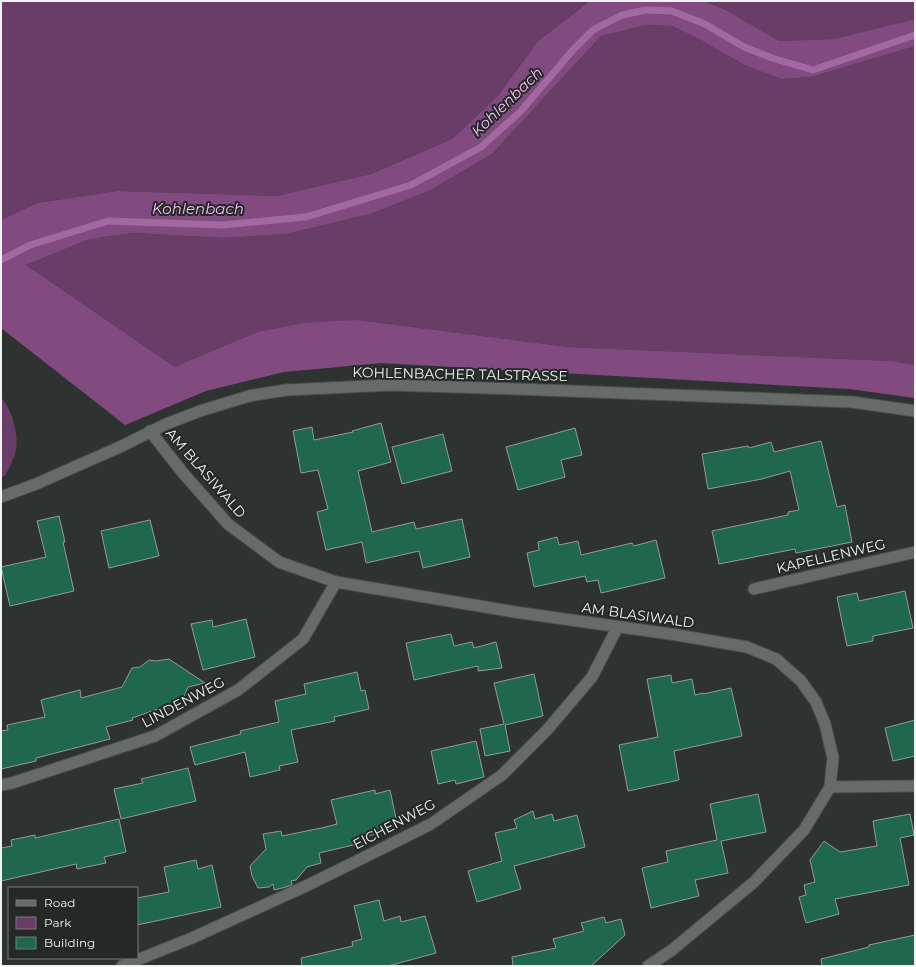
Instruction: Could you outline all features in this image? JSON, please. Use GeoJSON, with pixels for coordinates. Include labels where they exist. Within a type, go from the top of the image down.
{"type":"FeatureCollection","features":[{"type":"Feature","properties":{"kind":"street","name":"KOHLENBACHER TALSTRASSE"},"geometry":{"type":"LineString","coordinates":[[1,497],[36,484],[122,446],[150,431],[200,411],[249,396],[286,390],[391,385],[852,402],[915,411]]}},
{"type":"Feature","properties":{"kind":"street","name":"AM BLASIWALD"},"geometry":{"type":"LineString","coordinates":[[150,431],[183,473],[228,524],[279,562],[336,582],[515,612],[747,648],[776,659],[801,680],[816,702],[825,724],[833,758],[830,787],[804,830],[754,882],[672,950],[648,966]]}},
{"type":"Feature","properties":{"kind":"street","name":"KAPELLENWEG"},"geometry":{"type":"LineString","coordinates":[[754,589],[915,552]]}},
{"type":"Feature","properties":{"kind":"street","name":"LINDENWEG"},"geometry":{"type":"LineString","coordinates":[[1,785],[155,736],[238,690],[303,639],[336,582]]}},
{"type":"Feature","properties":{"kind":"street","name":"EICHENWEG"},"geometry":{"type":"LineString","coordinates":[[122,966],[228,922],[363,858],[430,824],[502,775],[547,730],[592,677],[617,628]]}},
{"type":"Feature","properties":{"kind":"street"},"geometry":{"type":"LineString","coordinates":[[830,787],[915,786]]}},
{"type":"Feature","properties":{"kind":"green space"},"geometry":{"type":"Polygon","coordinates":[[[1,1],[590,1],[538,41],[497,97],[452,139],[371,174],[276,196],[117,191],[37,203],[1,220],[1,1]]]}},
{"type":"Feature","properties":{"kind":"green space"},"geometry":{"type":"Polygon","coordinates":[[[704,1],[915,1],[915,19],[834,39],[779,41],[728,11],[704,1]]]}},
{"type":"Feature","properties":{"kind":"green space"},"geometry":{"type":"Polygon","coordinates":[[[647,25],[672,26],[782,79],[811,77],[915,46],[915,365],[892,361],[568,347],[357,320],[175,367],[26,265],[87,240],[110,236],[134,233],[223,238],[286,234],[370,214],[429,191],[492,154],[601,36],[647,25]]]}},
{"type":"Feature","properties":{"kind":"green space"},"geometry":{"type":"Polygon","coordinates":[[[1,398],[8,408],[14,422],[17,444],[10,467],[5,476],[1,477],[1,398]]]}},
{"type":"Feature","properties":{"kind":"shaded area"},"geometry":{"type":"Polygon","coordinates":[[[590,1],[704,1],[728,11],[779,41],[834,39],[915,19],[915,46],[811,77],[782,79],[745,65],[701,40],[672,26],[647,25],[601,36],[492,154],[429,191],[370,214],[286,234],[223,238],[134,233],[87,240],[26,265],[175,367],[258,332],[304,323],[357,320],[568,347],[892,361],[915,365],[915,398],[849,389],[381,363],[284,372],[206,391],[125,425],[1,328],[1,220],[37,203],[117,191],[276,196],[371,174],[452,139],[497,97],[538,41],[590,1]]]}},
{"type":"Feature","properties":{"kind":"building"},"geometry":{"type":"Polygon","coordinates":[[[381,423],[391,462],[358,471],[372,532],[414,522],[416,529],[462,519],[470,557],[423,568],[419,551],[366,563],[362,542],[326,550],[317,512],[328,509],[318,470],[301,473],[293,431],[312,427],[314,440],[353,432],[352,431],[381,423]]]}},
{"type":"Feature","properties":{"kind":"building"},"geometry":{"type":"Polygon","coordinates":[[[575,428],[582,455],[561,460],[565,477],[518,490],[506,447],[575,428]]]}},
{"type":"Feature","properties":{"kind":"building"},"geometry":{"type":"Polygon","coordinates":[[[443,434],[452,471],[402,484],[392,447],[443,434]]]}},
{"type":"Feature","properties":{"kind":"building"},"geometry":{"type":"Polygon","coordinates":[[[821,441],[837,507],[845,505],[852,542],[796,553],[795,549],[719,564],[712,531],[788,515],[788,512],[799,510],[790,471],[762,479],[708,489],[702,454],[748,446],[749,448],[771,442],[774,452],[821,441]]]}},
{"type":"Feature","properties":{"kind":"building"},"geometry":{"type":"Polygon","coordinates":[[[59,516],[74,591],[10,606],[1,567],[46,557],[37,521],[59,516]]]}},
{"type":"Feature","properties":{"kind":"building"},"geometry":{"type":"Polygon","coordinates":[[[150,520],[159,556],[109,568],[101,531],[150,520]]]}},
{"type":"Feature","properties":{"kind":"building"},"geometry":{"type":"Polygon","coordinates":[[[557,537],[559,545],[578,541],[581,555],[632,543],[634,546],[656,540],[665,578],[601,593],[598,580],[587,582],[585,576],[534,587],[527,553],[539,550],[538,542],[557,537]]]}},
{"type":"Feature","properties":{"kind":"building"},"geometry":{"type":"Polygon","coordinates":[[[905,591],[913,628],[873,636],[873,641],[847,646],[837,597],[857,593],[859,601],[905,591]]]}},
{"type":"Feature","properties":{"kind":"building"},"geometry":{"type":"Polygon","coordinates":[[[246,619],[255,657],[203,670],[191,624],[212,620],[213,627],[246,619]]]}},
{"type":"Feature","properties":{"kind":"building"},"geometry":{"type":"Polygon","coordinates":[[[451,634],[454,646],[472,642],[474,648],[496,642],[502,668],[478,671],[478,666],[414,680],[406,643],[451,634]]]}},
{"type":"Feature","properties":{"kind":"building"},"geometry":{"type":"Polygon","coordinates":[[[169,659],[205,683],[188,687],[181,704],[176,707],[158,709],[132,718],[133,720],[106,727],[110,739],[36,758],[36,761],[1,769],[1,731],[8,730],[7,725],[45,717],[41,700],[80,690],[81,698],[122,687],[132,668],[140,667],[149,660],[156,661],[169,659]]]}},
{"type":"Feature","properties":{"kind":"building"},"geometry":{"type":"Polygon","coordinates":[[[357,672],[361,691],[365,690],[369,709],[334,717],[335,721],[291,730],[298,762],[279,766],[280,770],[250,777],[245,752],[195,765],[190,747],[241,734],[240,731],[279,722],[275,701],[306,694],[304,684],[357,672]]]}},
{"type":"Feature","properties":{"kind":"building"},"geometry":{"type":"Polygon","coordinates":[[[534,674],[543,716],[505,725],[510,751],[485,756],[480,729],[504,724],[494,683],[534,674]]]}},
{"type":"Feature","properties":{"kind":"building"},"geometry":{"type":"Polygon","coordinates":[[[671,675],[672,683],[692,679],[695,695],[731,688],[742,736],[674,751],[679,780],[628,791],[619,745],[658,737],[647,679],[671,675]]]}},
{"type":"Feature","properties":{"kind":"building"},"geometry":{"type":"Polygon","coordinates":[[[915,720],[915,756],[893,761],[885,728],[915,720]]]}},
{"type":"Feature","properties":{"kind":"building"},"geometry":{"type":"Polygon","coordinates":[[[476,741],[484,777],[456,784],[455,780],[438,784],[431,751],[476,741]]]}},
{"type":"Feature","properties":{"kind":"building"},"geometry":{"type":"Polygon","coordinates":[[[188,768],[196,801],[121,819],[114,789],[143,783],[141,779],[188,768]]]}},
{"type":"Feature","properties":{"kind":"building"},"geometry":{"type":"Polygon","coordinates":[[[375,790],[375,794],[390,790],[398,828],[364,837],[366,842],[319,853],[321,863],[307,867],[296,880],[291,881],[292,885],[274,890],[273,884],[269,887],[258,888],[252,876],[250,866],[266,849],[263,834],[281,831],[282,836],[337,824],[331,800],[375,790]]]}},
{"type":"Feature","properties":{"kind":"building"},"geometry":{"type":"Polygon","coordinates":[[[758,794],[766,832],[721,841],[728,873],[695,880],[699,896],[651,908],[642,868],[668,862],[666,851],[717,840],[710,804],[758,794]]]}},
{"type":"Feature","properties":{"kind":"building"},"geometry":{"type":"Polygon","coordinates":[[[533,811],[535,819],[552,814],[554,821],[577,815],[585,847],[514,866],[521,889],[477,902],[468,871],[502,861],[495,833],[517,828],[514,820],[533,811]]]}},
{"type":"Feature","properties":{"kind":"building"},"geometry":{"type":"Polygon","coordinates":[[[910,814],[914,835],[900,838],[909,885],[835,899],[839,914],[806,923],[799,897],[806,895],[804,885],[815,882],[810,860],[824,841],[840,852],[877,846],[873,821],[910,814]]]}},
{"type":"Feature","properties":{"kind":"building"},"geometry":{"type":"Polygon","coordinates":[[[119,819],[126,852],[104,857],[106,863],[77,869],[76,864],[1,881],[1,848],[12,846],[11,840],[35,835],[35,838],[119,819]]]}},
{"type":"Feature","properties":{"kind":"building"},"geometry":{"type":"Polygon","coordinates":[[[196,860],[198,869],[212,865],[221,907],[138,925],[138,898],[169,892],[164,867],[196,860]]]}},
{"type":"Feature","properties":{"kind":"building"},"geometry":{"type":"Polygon","coordinates":[[[379,900],[384,921],[400,916],[401,922],[425,916],[436,953],[388,966],[302,966],[301,958],[353,946],[352,942],[362,939],[354,906],[379,900]]]}},
{"type":"Feature","properties":{"kind":"building"},"geometry":{"type":"Polygon","coordinates":[[[604,917],[606,923],[621,919],[625,935],[591,966],[513,966],[512,957],[556,948],[553,939],[584,931],[581,923],[604,917]]]}},
{"type":"Feature","properties":{"kind":"building"},"geometry":{"type":"Polygon","coordinates":[[[915,935],[915,966],[822,966],[821,959],[869,947],[869,945],[915,935]]]}},
{"type":"Feature","properties":{"kind":"waterway","name":"Kohlenbach"},"geometry":{"type":"LineString","coordinates":[[1,260],[30,245],[108,221],[223,225],[306,217],[411,185],[481,147],[521,111],[572,51],[593,30],[622,15],[646,10],[672,11],[705,24],[744,47],[772,58],[813,70],[915,35]]}}]}
